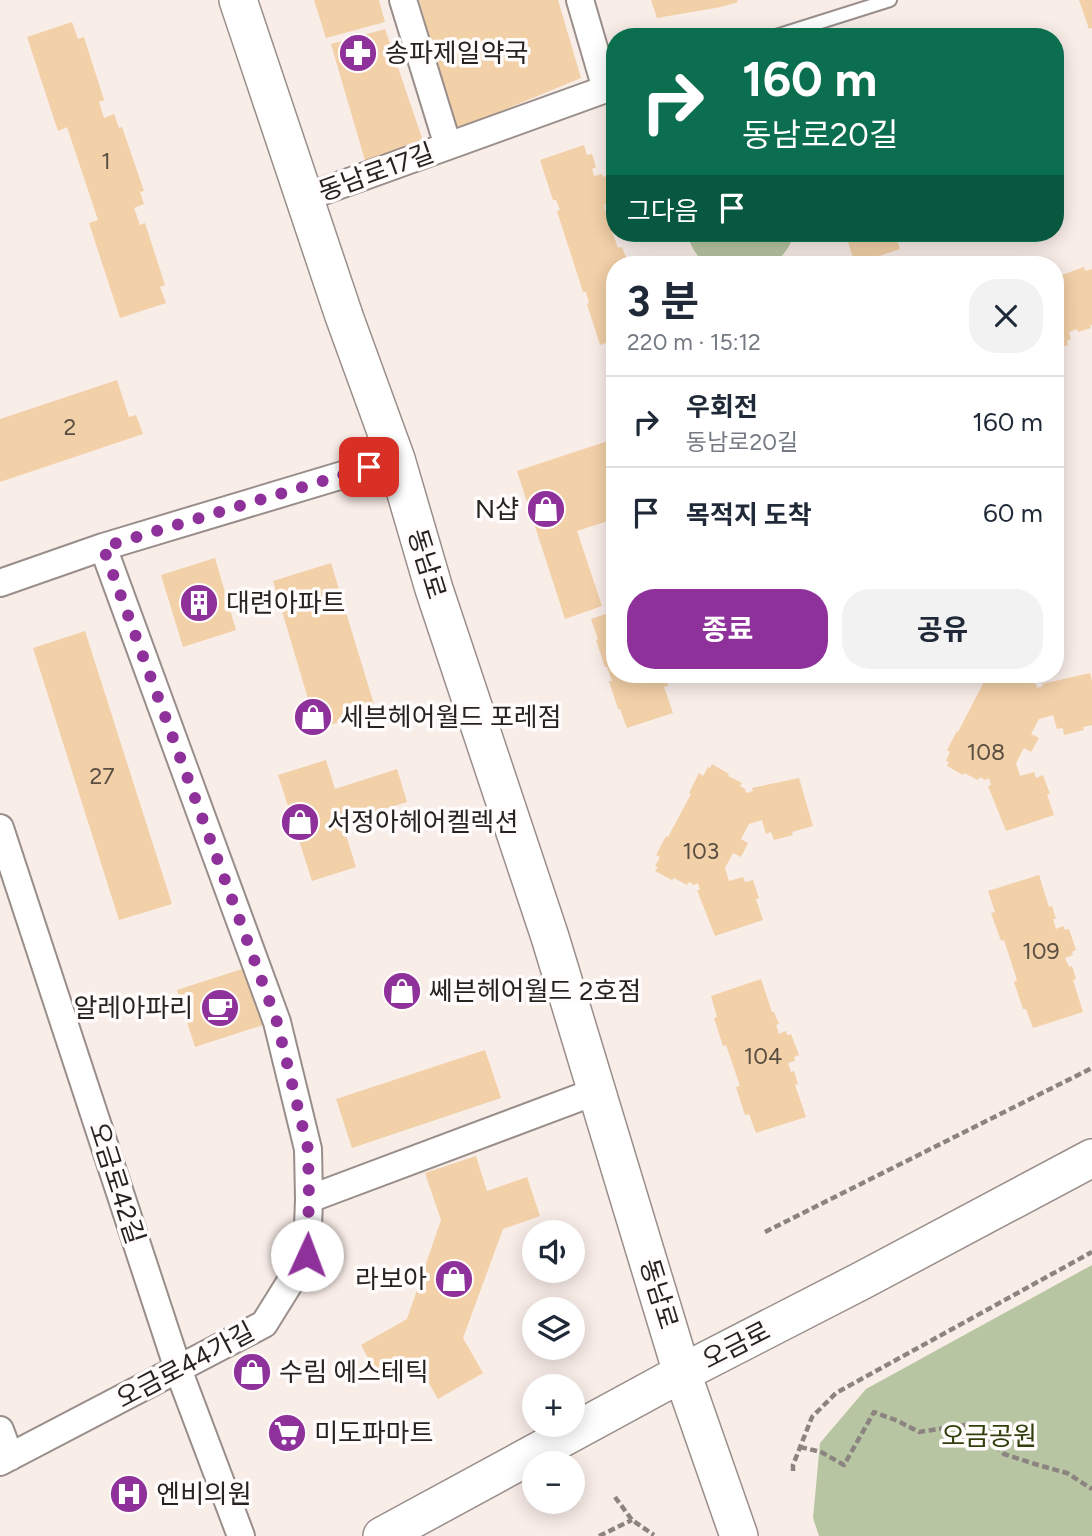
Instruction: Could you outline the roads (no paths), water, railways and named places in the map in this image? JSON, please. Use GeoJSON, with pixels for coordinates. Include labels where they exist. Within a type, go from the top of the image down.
{"type":"FeatureCollection","features":[{"type":"Feature","properties":{"kind":"main road","name":"동남로"},"geometry":{"type":"LineString","coordinates":[[238,0],[344,316],[396,459],[434,589],[550,937],[682,1373],[739,1536]]}},
{"type":"Feature","properties":{"kind":"main road","name":"오금로"},"geometry":{"type":"LineString","coordinates":[[382,1536],[682,1373],[1092,1158]]}},
{"type":"Feature","properties":{"kind":"street","name":"동남로17길"},"geometry":{"type":"LineString","coordinates":[[403,0],[448,146]]}},
{"type":"Feature","properties":{"kind":"street","name":"동남로17길"},"geometry":{"type":"LineString","coordinates":[[580,0],[606,76]]}},
{"type":"Feature","properties":{"kind":"street","name":"동남로17길"},"geometry":{"type":"LineString","coordinates":[[304,198],[606,89]]}},
{"type":"Feature","properties":{"kind":"street"},"geometry":{"type":"LineString","coordinates":[[0,583],[103,547],[396,459]]}},
{"type":"Feature","properties":{"kind":"street","name":"오금로44가길"},"geometry":{"type":"LineString","coordinates":[[0,1430],[5,1459],[264,1324],[307,1255],[308,1149],[277,1022],[103,547]]}},
{"type":"Feature","properties":{"kind":"street","name":"오금로42길"},"geometry":{"type":"LineString","coordinates":[[0,828],[178,1369],[241,1536]]}},
{"type":"Feature","properties":{"kind":"street"},"geometry":{"type":"LineString","coordinates":[[309,1199],[597,1091]]}},
{"type":"Feature","properties":{"kind":"lane"},"geometry":{"type":"LineString","coordinates":[[802,28],[890,0]]}},
{"type":"Feature","properties":{"kind":"place","name":"송파제일약국"},"geometry":{"type":"Point","coordinates":[358,53]}},
{"type":"Feature","properties":{"kind":"place","name":"N샵"},"geometry":{"type":"Point","coordinates":[546,509]}},
{"type":"Feature","properties":{"kind":"place","name":"대련아파트"},"geometry":{"type":"Point","coordinates":[199,603]}},
{"type":"Feature","properties":{"kind":"place","name":"세븐헤어월드 포레점"},"geometry":{"type":"Point","coordinates":[313,717]}},
{"type":"Feature","properties":{"kind":"place","name":"서정아헤어켈렉션"},"geometry":{"type":"Point","coordinates":[300,822]}},
{"type":"Feature","properties":{"kind":"place","name":"쎄븐헤어월드 2호점"},"geometry":{"type":"Point","coordinates":[402,991]}},
{"type":"Feature","properties":{"kind":"place","name":"알레아파리"},"geometry":{"type":"Point","coordinates":[220,1008]}},
{"type":"Feature","properties":{"kind":"place","name":"라보아"},"geometry":{"type":"Point","coordinates":[454,1279]}},
{"type":"Feature","properties":{"kind":"place","name":"수림 에스테틱"},"geometry":{"type":"Point","coordinates":[252,1372]}},
{"type":"Feature","properties":{"kind":"place","name":"미도파마트"},"geometry":{"type":"Point","coordinates":[287,1433]}},
{"type":"Feature","properties":{"kind":"place","name":"엔비의원"},"geometry":{"type":"Point","coordinates":[129,1494]}},
{"type":"Feature","properties":{"kind":"park label","name":"오금공원"},"geometry":{"type":"Point","coordinates":[989,1436]}}]}
